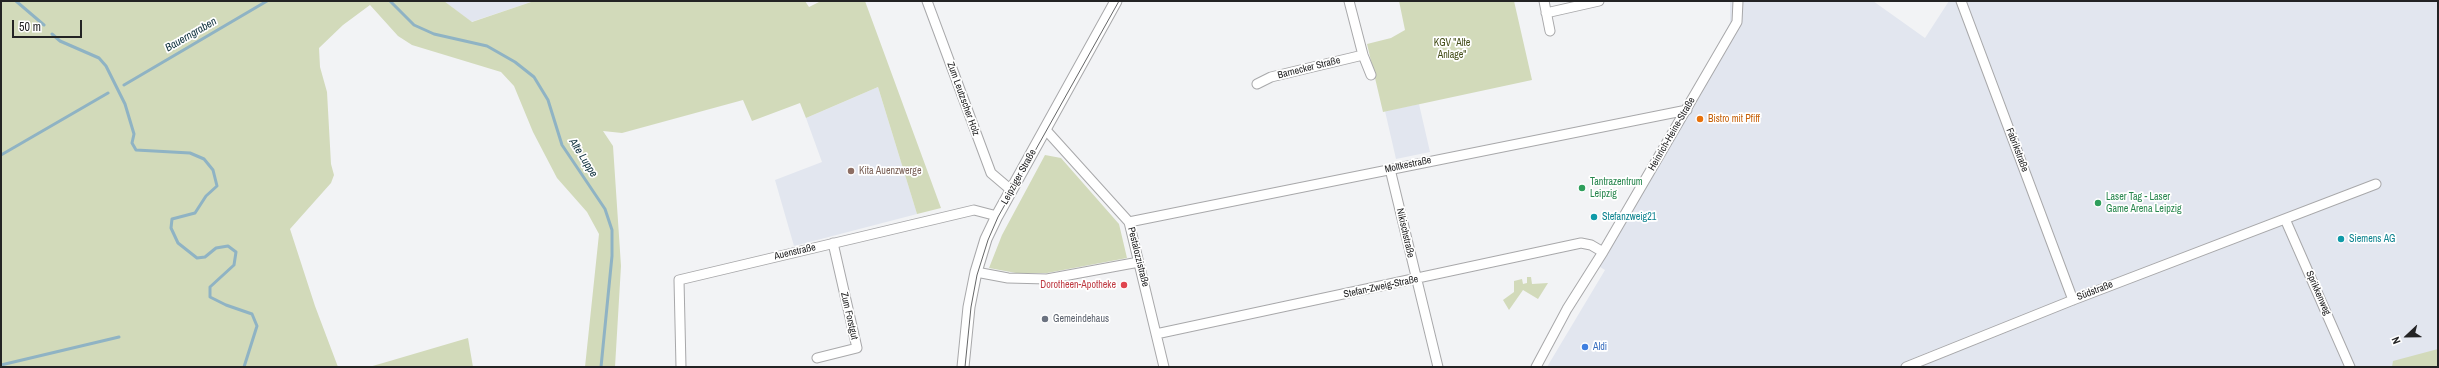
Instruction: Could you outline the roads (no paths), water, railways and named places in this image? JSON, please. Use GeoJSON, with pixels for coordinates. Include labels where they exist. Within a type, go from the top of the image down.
{"type":"FeatureCollection","features":[{"type":"Feature","properties":{"kind":"street","name":"Zum Leutzscher Holz"},"geometry":{"type":"LineString","coordinates":[[927,1],[991,173],[1011,190]]}},
{"type":"Feature","properties":{"kind":"street","name":"Leipziger Straße"},"geometry":{"type":"LineString","coordinates":[[963,367],[969,307],[976,272],[986,239],[1011,190],[1116,1]]}},
{"type":"Feature","properties":{"kind":"street"},"geometry":{"type":"LineString","coordinates":[[1349,1],[1363,55],[1371,75]]}},
{"type":"Feature","properties":{"kind":"street"},"geometry":{"type":"LineString","coordinates":[[1544,1],[1550,31]]}},
{"type":"Feature","properties":{"kind":"street"},"geometry":{"type":"LineString","coordinates":[[1546,14],[1599,1]]}},
{"type":"Feature","properties":{"kind":"street","name":"Heinrich-Heine-Straße"},"geometry":{"type":"LineString","coordinates":[[1536,367],[1567,309],[1603,252],[1737,22],[1738,1]]}},
{"type":"Feature","properties":{"kind":"street","name":"Fabrikstraße"},"geometry":{"type":"LineString","coordinates":[[1960,1],[2073,300]]}},
{"type":"Feature","properties":{"kind":"street","name":"Barnecker Straße"},"geometry":{"type":"LineString","coordinates":[[1257,84],[1271,77],[1363,55]]}},
{"type":"Feature","properties":{"kind":"street","name":"Moltkestraße"},"geometry":{"type":"LineString","coordinates":[[1129,222],[1687,110]]}},
{"type":"Feature","properties":{"kind":"street","name":"Pestalozzistraße"},"geometry":{"type":"LineString","coordinates":[[1045,130],[1129,222],[1164,367]]}},
{"type":"Feature","properties":{"kind":"street","name":"Nikischstraße"},"geometry":{"type":"LineString","coordinates":[[1390,169],[1438,367]]}},
{"type":"Feature","properties":{"kind":"street","name":"Südstraße"},"geometry":{"type":"LineString","coordinates":[[1906,367],[2073,300],[2376,184]]}},
{"type":"Feature","properties":{"kind":"street","name":"Auenstraße"},"geometry":{"type":"LineString","coordinates":[[681,367],[679,280],[974,210],[997,216]]}},
{"type":"Feature","properties":{"kind":"street","name":"Sprikkenweg"},"geometry":{"type":"LineString","coordinates":[[2285,219],[2350,367]]}},
{"type":"Feature","properties":{"kind":"street","name":"Zum Forstgut"},"geometry":{"type":"LineString","coordinates":[[817,358],[857,348],[833,243]]}},
{"type":"Feature","properties":{"kind":"street","name":"Stefan-Zweig-Straße"},"geometry":{"type":"LineString","coordinates":[[1156,334],[1581,244],[1591,245],[1603,252]]}},
{"type":"Feature","properties":{"kind":"street"},"geometry":{"type":"LineString","coordinates":[[976,272],[1008,278],[1047,279],[1139,262]]}},
{"type":"Feature","properties":{"kind":"waterway"},"geometry":{"type":"LineString","coordinates":[[16,1],[44,25]]}},
{"type":"Feature","properties":{"kind":"waterway","name":"Bauerngraben"},"geometry":{"type":"LineString","coordinates":[[124,85],[267,1]]}},
{"type":"Feature","properties":{"kind":"waterway","name":"Alte Luppe"},"geometry":{"type":"LineString","coordinates":[[390,1],[414,25],[434,34],[487,46],[515,62],[534,77],[548,100],[562,145],[605,209],[612,230],[612,256],[601,367]]}},
{"type":"Feature","properties":{"kind":"waterway"},"geometry":{"type":"LineString","coordinates":[[52,34],[60,41],[99,58],[106,66],[125,104],[134,134],[132,143],[136,150],[190,153],[204,159],[213,170],[217,186],[206,196],[195,213],[172,219],[171,228],[178,243],[197,258],[205,257],[216,248],[228,246],[236,252],[234,265],[210,287],[210,297],[226,305],[252,314],[257,326],[244,367]]}},
{"type":"Feature","properties":{"kind":"waterway","name":"Bauerngraben"},"geometry":{"type":"LineString","coordinates":[[1,155],[108,93]]}},
{"type":"Feature","properties":{"kind":"waterway"},"geometry":{"type":"LineString","coordinates":[[1,365],[119,337]]}},
{"type":"Feature","properties":{"kind":"tram line"},"geometry":{"type":"LineString","coordinates":[[965,367],[971,307],[977,275],[988,240],[998,217],[1119,1]]}},
{"type":"Feature","properties":{"kind":"place","name":"Bistro mit Pfiff"},"geometry":{"type":"Point","coordinates":[1700,119]}},
{"type":"Feature","properties":{"kind":"place","name":"Kita Auenzwerge"},"geometry":{"type":"Point","coordinates":[851,171]}},
{"type":"Feature","properties":{"kind":"place","name":"Tantrazentrum Leipzig"},"geometry":{"type":"Point","coordinates":[1582,188]}},
{"type":"Feature","properties":{"kind":"place","name":"Laser Tag - Laser Game Arena Leipzig"},"geometry":{"type":"Point","coordinates":[2098,203]}},
{"type":"Feature","properties":{"kind":"place","name":"Stefanzweig21"},"geometry":{"type":"Point","coordinates":[1594,217]}},
{"type":"Feature","properties":{"kind":"place","name":"Siemens AG"},"geometry":{"type":"Point","coordinates":[2341,239]}},
{"type":"Feature","properties":{"kind":"place","name":"Dorotheen-Apotheke"},"geometry":{"type":"Point","coordinates":[1124,285]}},
{"type":"Feature","properties":{"kind":"place","name":"Gemeindehaus"},"geometry":{"type":"Point","coordinates":[1045,319]}},
{"type":"Feature","properties":{"kind":"place","name":"Aldi"},"geometry":{"type":"Point","coordinates":[1585,347]}},
{"type":"Feature","properties":{"kind":"park label","name":"KGV \"Alte Anlage\""},"geometry":{"type":"Point","coordinates":[1452,48]}}]}
